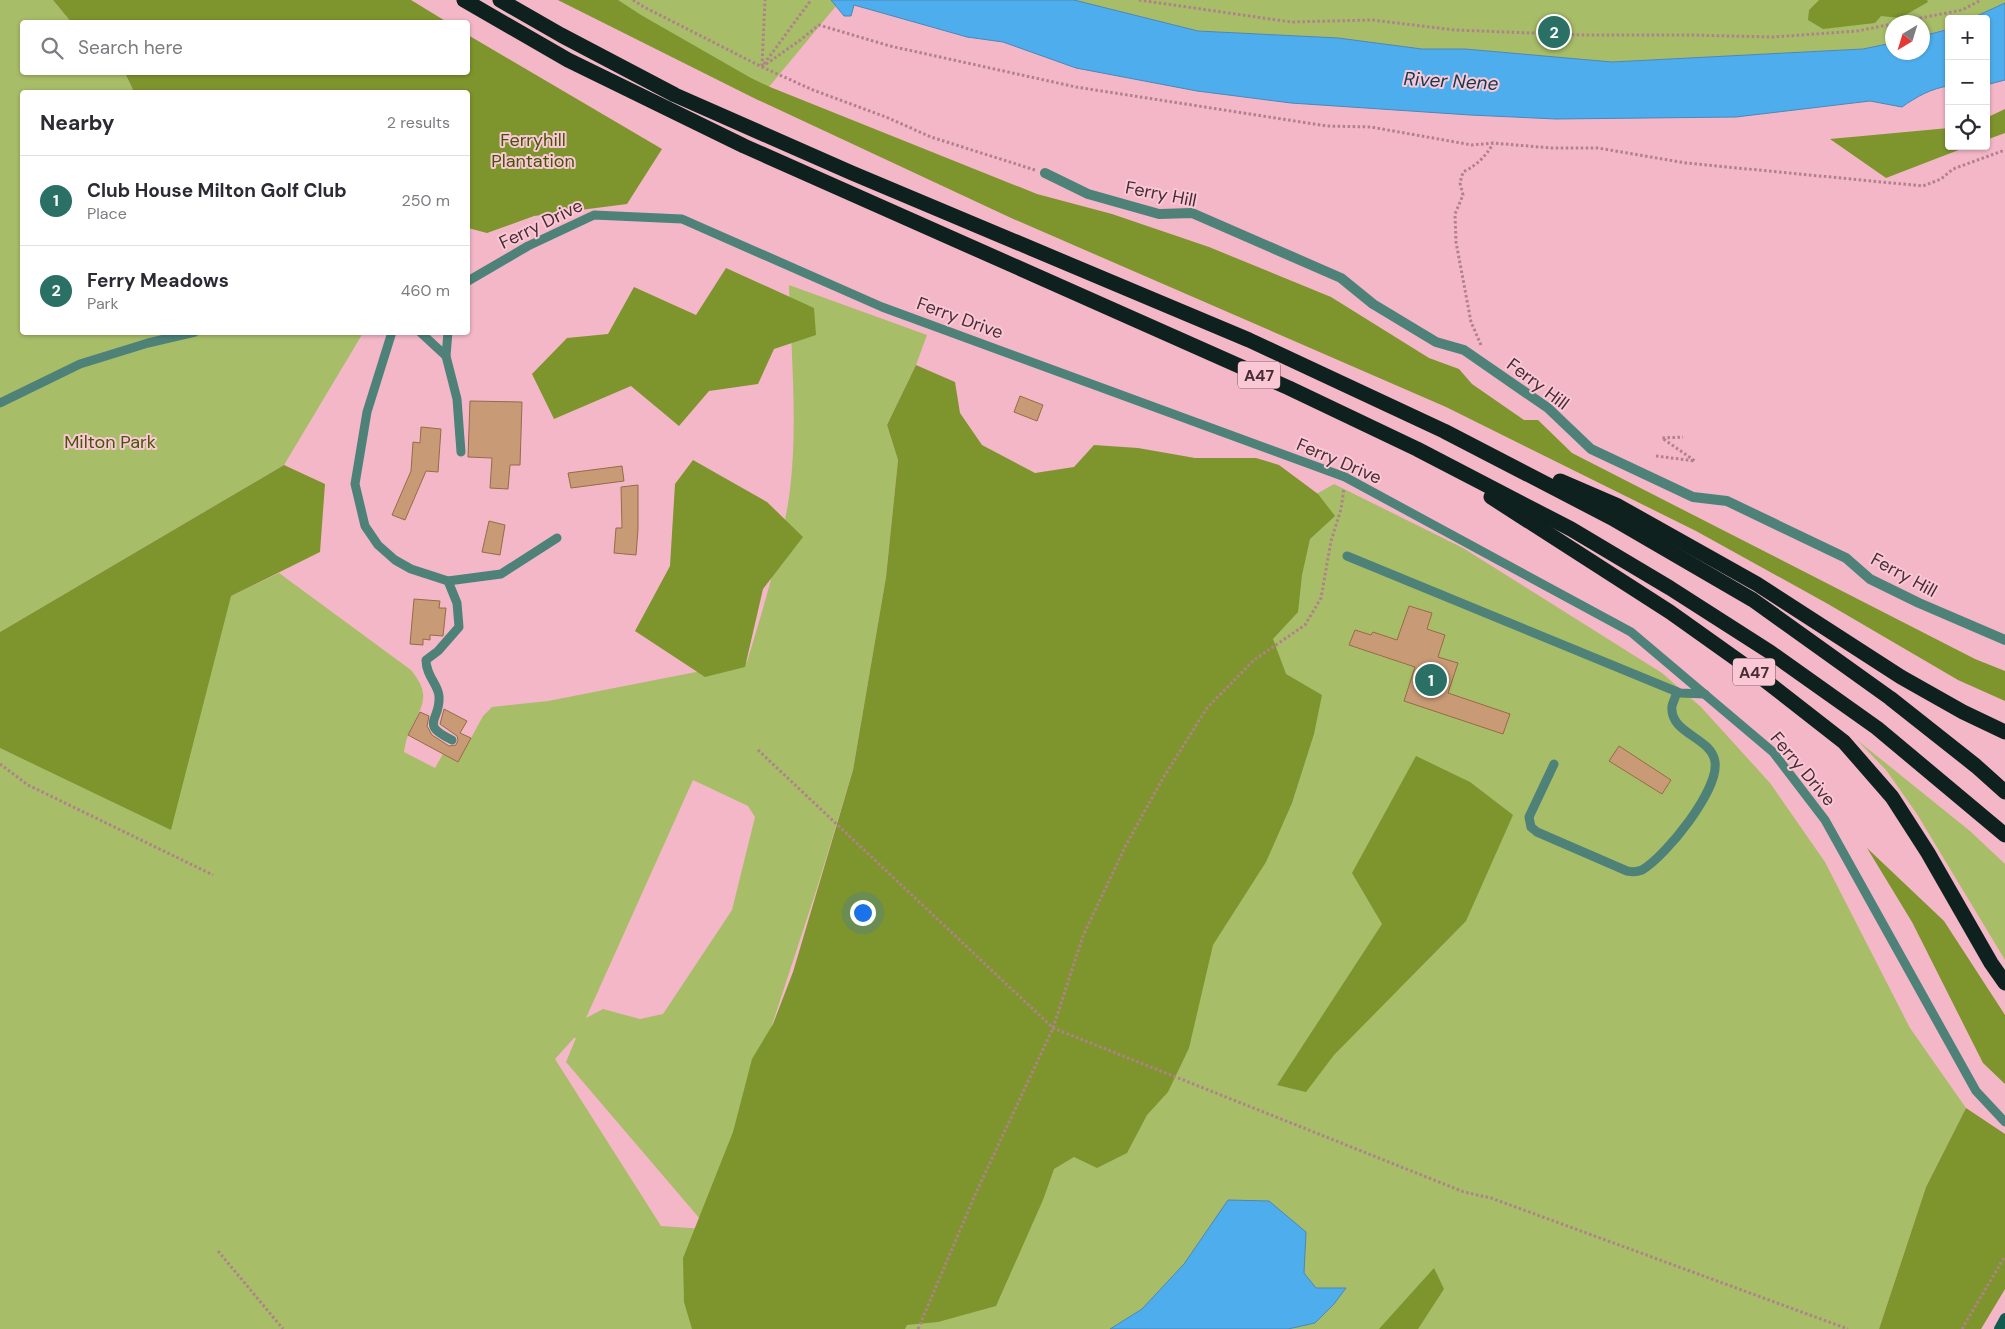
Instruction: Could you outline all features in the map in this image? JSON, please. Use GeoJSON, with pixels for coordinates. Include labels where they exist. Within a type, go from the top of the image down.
{"type":"FeatureCollection","features":[{"type":"Feature","properties":{"kind":"highway","name":"A47"},"geometry":{"type":"LineString","coordinates":[[464,0],[568,60],[744,146],[1280,384],[1417,449],[1571,529],[1670,588],[1770,652],[1877,728],[2005,835]]}},
{"type":"Feature","properties":{"kind":"highway","name":"A47"},"geometry":{"type":"LineString","coordinates":[[500,0],[561,35],[675,95],[852,173],[1249,340],[1444,431],[1618,506],[1757,584],[1901,677],[1963,712],[2005,732]]}},
{"type":"Feature","properties":{"kind":"highway","name":"A47"},"geometry":{"type":"LineString","coordinates":[[1444,431],[1612,518],[1753,600],[1890,698],[1976,766],[2005,792]]}},
{"type":"Feature","properties":{"kind":"highway","name":"A47"},"geometry":{"type":"LineString","coordinates":[[1417,449],[1670,612],[1753,671],[1844,742],[1892,797],[1928,853],[1990,964],[2005,983]]}},
{"type":"Feature","properties":{"kind":"street","name":"Ferry Hill"},"geometry":{"type":"LineString","coordinates":[[1045,173],[1088,194],[1159,214],[1192,213],[1342,278],[1373,304],[1436,342],[1464,350],[1548,408],[1591,449],[1693,497],[1727,501],[1846,558],[1870,579],[1919,603],[2005,640]]}},
{"type":"Feature","properties":{"kind":"street"},"geometry":{"type":"LineString","coordinates":[[1998,1329],[2005,1318]]}},
{"type":"Feature","properties":{"kind":"lane","name":"Ferry Drive"},"geometry":{"type":"LineString","coordinates":[[470,281],[528,246],[594,215],[682,219],[882,307],[1345,477],[1631,632],[1773,752],[1825,820],[1976,1091],[2005,1122]]}},
{"type":"Feature","properties":{"kind":"lane"},"geometry":{"type":"LineString","coordinates":[[0,403],[80,364],[148,343],[182,335]]}},
{"type":"Feature","properties":{"kind":"lane"},"geometry":{"type":"LineString","coordinates":[[391,335],[367,412],[354,484],[364,526],[378,545],[395,560],[411,569],[448,581],[502,574],[557,538]]}},
{"type":"Feature","properties":{"kind":"lane"},"geometry":{"type":"LineString","coordinates":[[423,335],[446,356]]}},
{"type":"Feature","properties":{"kind":"lane"},"geometry":{"type":"LineString","coordinates":[[448,335],[446,356],[457,398],[461,452]]}},
{"type":"Feature","properties":{"kind":"lane"},"geometry":{"type":"LineString","coordinates":[[1347,556],[1677,692],[1705,694]]}},
{"type":"Feature","properties":{"kind":"lane"},"geometry":{"type":"LineString","coordinates":[[448,581],[457,603],[459,627],[438,651],[426,660],[426,669],[439,696],[433,724],[437,733],[452,740]]}},
{"type":"Feature","properties":{"kind":"lane"},"geometry":{"type":"LineString","coordinates":[[1554,764],[1530,817],[1531,827],[1537,832],[1626,872],[1636,872],[1642,869],[1667,846],[1704,800],[1710,790],[1715,770],[1715,759],[1708,749],[1680,726],[1674,716],[1672,707],[1677,692]]}},
{"type":"Feature","properties":{"kind":"path"},"geometry":{"type":"LineString","coordinates":[[634,0],[644,7],[762,67],[813,90],[886,117],[931,137],[1045,173]]}},
{"type":"Feature","properties":{"kind":"path"},"geometry":{"type":"LineString","coordinates":[[762,67],[765,0]]}},
{"type":"Feature","properties":{"kind":"path"},"geometry":{"type":"LineString","coordinates":[[762,67],[811,0]]}},
{"type":"Feature","properties":{"kind":"path"},"geometry":{"type":"LineString","coordinates":[[1139,0],[1291,22],[1372,20],[1454,30],[1582,35],[1773,37],[1857,31],[1885,25]]}},
{"type":"Feature","properties":{"kind":"path"},"geometry":{"type":"LineString","coordinates":[[1930,16],[1962,10],[1980,0]]}},
{"type":"Feature","properties":{"kind":"path"},"geometry":{"type":"LineString","coordinates":[[762,67],[819,25],[890,46],[1076,87],[1328,126],[1371,127],[1472,145],[1598,148],[1686,163],[1923,186],[1941,179],[1953,169],[2005,150]]}},
{"type":"Feature","properties":{"kind":"path"},"geometry":{"type":"LineString","coordinates":[[1471,322],[1456,242],[1455,214],[1463,195],[1460,184],[1463,172],[1474,167],[1486,156],[1493,144]]}},
{"type":"Feature","properties":{"kind":"path"},"geometry":{"type":"LineString","coordinates":[[1656,456],[1694,462],[1662,438],[1683,437]]}},
{"type":"Feature","properties":{"kind":"path"},"geometry":{"type":"LineString","coordinates":[[918,1329],[975,1194],[1053,1028],[1082,936],[1126,845],[1163,778],[1207,708],[1254,660],[1305,625],[1321,598],[1331,541],[1341,509],[1345,477]]}},
{"type":"Feature","properties":{"kind":"path"},"geometry":{"type":"LineString","coordinates":[[758,750],[1053,1028],[1464,1192],[1491,1198],[1848,1329]]}},
{"type":"Feature","properties":{"kind":"path"},"geometry":{"type":"LineString","coordinates":[[0,764],[28,785],[213,875]]}},
{"type":"Feature","properties":{"kind":"path"},"geometry":{"type":"LineString","coordinates":[[218,1251],[282,1329]]}},
{"type":"Feature","properties":{"kind":"path"},"geometry":{"type":"LineString","coordinates":[[1962,1329],[2005,1256]]}},
{"type":"Feature","properties":{"kind":"green space","name":"Milton Park"},"geometry":{"type":"Polygon","coordinates":[[[0,0],[53,0],[69,20],[20,20],[20,75],[126,75],[133,90],[20,90],[20,335],[362,335],[284,465],[0,632],[0,0]]]}},
{"type":"Feature","properties":{"kind":"green space"},"geometry":{"type":"Polygon","coordinates":[[[53,0],[411,0],[444,20],[69,20],[53,0]]]}},
{"type":"Feature","properties":{"kind":"green space"},"geometry":{"type":"Polygon","coordinates":[[[558,0],[841,0],[758,100],[558,0]]]}},
{"type":"Feature","properties":{"kind":"green space"},"geometry":{"type":"Polygon","coordinates":[[[558,0],[618,0],[751,78],[770,87],[1037,194],[1112,214],[1209,247],[1331,297],[1429,358],[1459,369],[1472,384],[1524,420],[1538,420],[1572,453],[1975,659],[2005,671],[2005,701],[1958,680],[1828,604],[1696,531],[1446,407],[1009,217],[758,100],[558,0]]]}},
{"type":"Feature","properties":{"kind":"green space"},"geometry":{"type":"Polygon","coordinates":[[[1074,0],[2005,0],[2005,3],[1979,15],[1945,15],[1945,29],[1930,34],[1930,15],[1885,15],[1885,44],[1863,49],[1612,62],[1465,49],[1422,49],[1338,38],[1198,31],[1074,0]]]}},
{"type":"Feature","properties":{"kind":"green space"},"geometry":{"type":"Polygon","coordinates":[[[1819,0],[1927,0],[1928,2],[1905,15],[1881,16],[1875,23],[1823,29],[1808,20],[1809,10],[1819,0]]]}},
{"type":"Feature","properties":{"kind":"green space","name":"Ferryhill Plantation"},"geometry":{"type":"Polygon","coordinates":[[[470,36],[662,149],[627,204],[534,216],[487,233],[470,229],[470,90],[133,90],[126,75],[470,75],[470,36]]]}},
{"type":"Feature","properties":{"kind":"green space"},"geometry":{"type":"Polygon","coordinates":[[[2005,109],[2005,133],[1990,139],[1990,116],[2005,109]]]}},
{"type":"Feature","properties":{"kind":"green space"},"geometry":{"type":"Polygon","coordinates":[[[1945,128],[1945,150],[1959,150],[1886,178],[1830,139],[1945,128]]]}},
{"type":"Feature","properties":{"kind":"green space"},"geometry":{"type":"Polygon","coordinates":[[[726,268],[814,308],[816,335],[774,349],[758,384],[709,391],[679,426],[631,386],[554,419],[532,374],[567,338],[608,334],[634,287],[696,315],[726,268]]]}},
{"type":"Feature","properties":{"kind":"green space"},"geometry":{"type":"Polygon","coordinates":[[[789,285],[927,335],[916,365],[887,425],[898,460],[886,577],[853,770],[817,888],[706,1226],[566,1062],[576,1038],[555,1059],[661,1226],[747,1232],[1219,549],[1334,484],[1463,548],[1662,673],[1701,707],[1770,783],[1825,862],[1910,1028],[1966,1108],[1926,1187],[1879,1329],[0,1329],[0,748],[15,755],[231,596],[279,573],[411,670],[422,687],[423,701],[408,735],[404,752],[435,768],[443,754],[458,762],[483,716],[492,707],[548,701],[747,662],[777,555],[790,490],[794,414],[789,285]],[[693,780],[586,1018],[603,1009],[640,1019],[663,1014],[732,910],[755,817],[748,806],[693,780]]]}},
{"type":"Feature","properties":{"kind":"green space"},"geometry":{"type":"Polygon","coordinates":[[[916,365],[955,382],[960,413],[982,445],[1035,473],[1074,467],[1094,445],[1138,448],[1195,458],[1256,458],[1279,465],[1318,494],[1335,516],[1310,539],[1302,575],[1298,612],[1273,639],[1286,674],[1322,695],[1314,734],[1292,803],[1266,862],[1213,945],[1189,1048],[1168,1092],[1147,1115],[1127,1153],[1097,1168],[1074,1157],[1054,1169],[1043,1200],[996,1306],[938,1322],[907,1325],[905,1329],[692,1329],[684,1302],[683,1258],[733,1132],[752,1059],[773,1024],[793,972],[853,770],[886,577],[898,460],[887,425],[916,365]]]}},
{"type":"Feature","properties":{"kind":"green space"},"geometry":{"type":"Polygon","coordinates":[[[693,460],[767,502],[803,537],[763,589],[745,667],[705,677],[635,631],[670,566],[675,484],[693,460]]]}},
{"type":"Feature","properties":{"kind":"green space"},"geometry":{"type":"Polygon","coordinates":[[[284,465],[325,484],[320,552],[231,596],[171,830],[0,748],[0,632],[284,465]]]}},
{"type":"Feature","properties":{"kind":"green space"},"geometry":{"type":"Polygon","coordinates":[[[1857,740],[1970,831],[2005,864],[2005,960],[1917,814],[1886,770],[1857,740]]]}},
{"type":"Feature","properties":{"kind":"green space"},"geometry":{"type":"Polygon","coordinates":[[[1416,756],[1470,782],[1513,815],[1466,921],[1334,1055],[1306,1092],[1277,1085],[1382,924],[1352,873],[1416,756]]]}},
{"type":"Feature","properties":{"kind":"green space"},"geometry":{"type":"Polygon","coordinates":[[[1867,848],[1944,921],[2005,1015],[2005,1084],[1983,1063],[1912,922],[1867,848]]]}},
{"type":"Feature","properties":{"kind":"green space"},"geometry":{"type":"Polygon","coordinates":[[[1966,1108],[2005,1134],[2005,1289],[1981,1329],[1879,1329],[1926,1187],[1966,1108]]]}},
{"type":"Feature","properties":{"kind":"green space"},"geometry":{"type":"Polygon","coordinates":[[[1434,1268],[1444,1289],[1418,1329],[1379,1329],[1434,1268]]]}},
{"type":"Feature","properties":{"kind":"water","name":"River Nene"},"geometry":{"type":"Polygon","coordinates":[[[831,0],[1074,0],[1198,31],[1338,38],[1422,49],[1465,49],[1612,62],[1863,49],[1885,44],[1885,60],[1930,60],[1930,34],[1945,30],[1945,87],[1924,94],[1902,107],[1870,101],[1736,117],[1556,119],[1470,115],[1291,103],[1197,91],[1076,68],[1003,42],[967,37],[854,5],[851,16],[844,16],[831,0]]]}},
{"type":"Feature","properties":{"kind":"water"},"geometry":{"type":"Polygon","coordinates":[[[2005,3],[2005,80],[1990,84],[1990,15],[1979,15],[2005,3]]]}},
{"type":"Feature","properties":{"kind":"water"},"geometry":{"type":"Polygon","coordinates":[[[1228,1200],[1269,1201],[1306,1232],[1304,1273],[1316,1288],[1346,1288],[1334,1304],[1315,1323],[1288,1329],[1110,1329],[1142,1309],[1184,1264],[1228,1200]]]}},
{"type":"Feature","properties":{"kind":"building"},"geometry":{"type":"Polygon","coordinates":[[[1020,396],[1043,405],[1037,421],[1014,412],[1020,396]]]}},
{"type":"Feature","properties":{"kind":"building"},"geometry":{"type":"Polygon","coordinates":[[[470,401],[522,402],[520,465],[510,465],[508,489],[490,488],[492,458],[468,457],[470,401]]]}},
{"type":"Feature","properties":{"kind":"building"},"geometry":{"type":"Polygon","coordinates":[[[421,427],[441,429],[438,472],[426,471],[405,520],[392,515],[411,471],[413,442],[420,443],[421,427]]]}},
{"type":"Feature","properties":{"kind":"building"},"geometry":{"type":"Polygon","coordinates":[[[622,466],[624,481],[571,488],[568,473],[622,466]]]}},
{"type":"Feature","properties":{"kind":"building"},"geometry":{"type":"Polygon","coordinates":[[[638,485],[636,555],[614,553],[616,528],[622,528],[621,487],[638,485]]]}},
{"type":"Feature","properties":{"kind":"building"},"geometry":{"type":"Polygon","coordinates":[[[489,521],[505,525],[500,555],[482,552],[489,521]]]}},
{"type":"Feature","properties":{"kind":"building"},"geometry":{"type":"Polygon","coordinates":[[[414,599],[440,601],[439,608],[446,608],[443,636],[430,635],[430,640],[423,639],[423,645],[410,644],[414,599]]]}},
{"type":"Feature","properties":{"kind":"building"},"geometry":{"type":"Polygon","coordinates":[[[1409,606],[1432,613],[1427,629],[1445,635],[1438,657],[1458,663],[1448,693],[1510,714],[1503,734],[1404,701],[1415,667],[1349,645],[1355,630],[1371,635],[1373,632],[1397,640],[1409,606]]]}},
{"type":"Feature","properties":{"kind":"building"},"geometry":{"type":"Polygon","coordinates":[[[444,709],[467,721],[460,733],[471,738],[458,762],[408,735],[420,712],[429,716],[427,726],[432,735],[449,746],[456,745],[457,736],[440,724],[444,709]]]}},
{"type":"Feature","properties":{"kind":"building"},"geometry":{"type":"Polygon","coordinates":[[[1619,746],[1671,780],[1662,794],[1609,761],[1619,746]]]}},
{"type":"Feature","properties":{"kind":"place","name":"Ferry Meadows"},"geometry":{"type":"Point","coordinates":[1554,32]}},
{"type":"Feature","properties":{"kind":"place","name":"Club House Milton Golf Club"},"geometry":{"type":"Point","coordinates":[1431,680]}}]}
